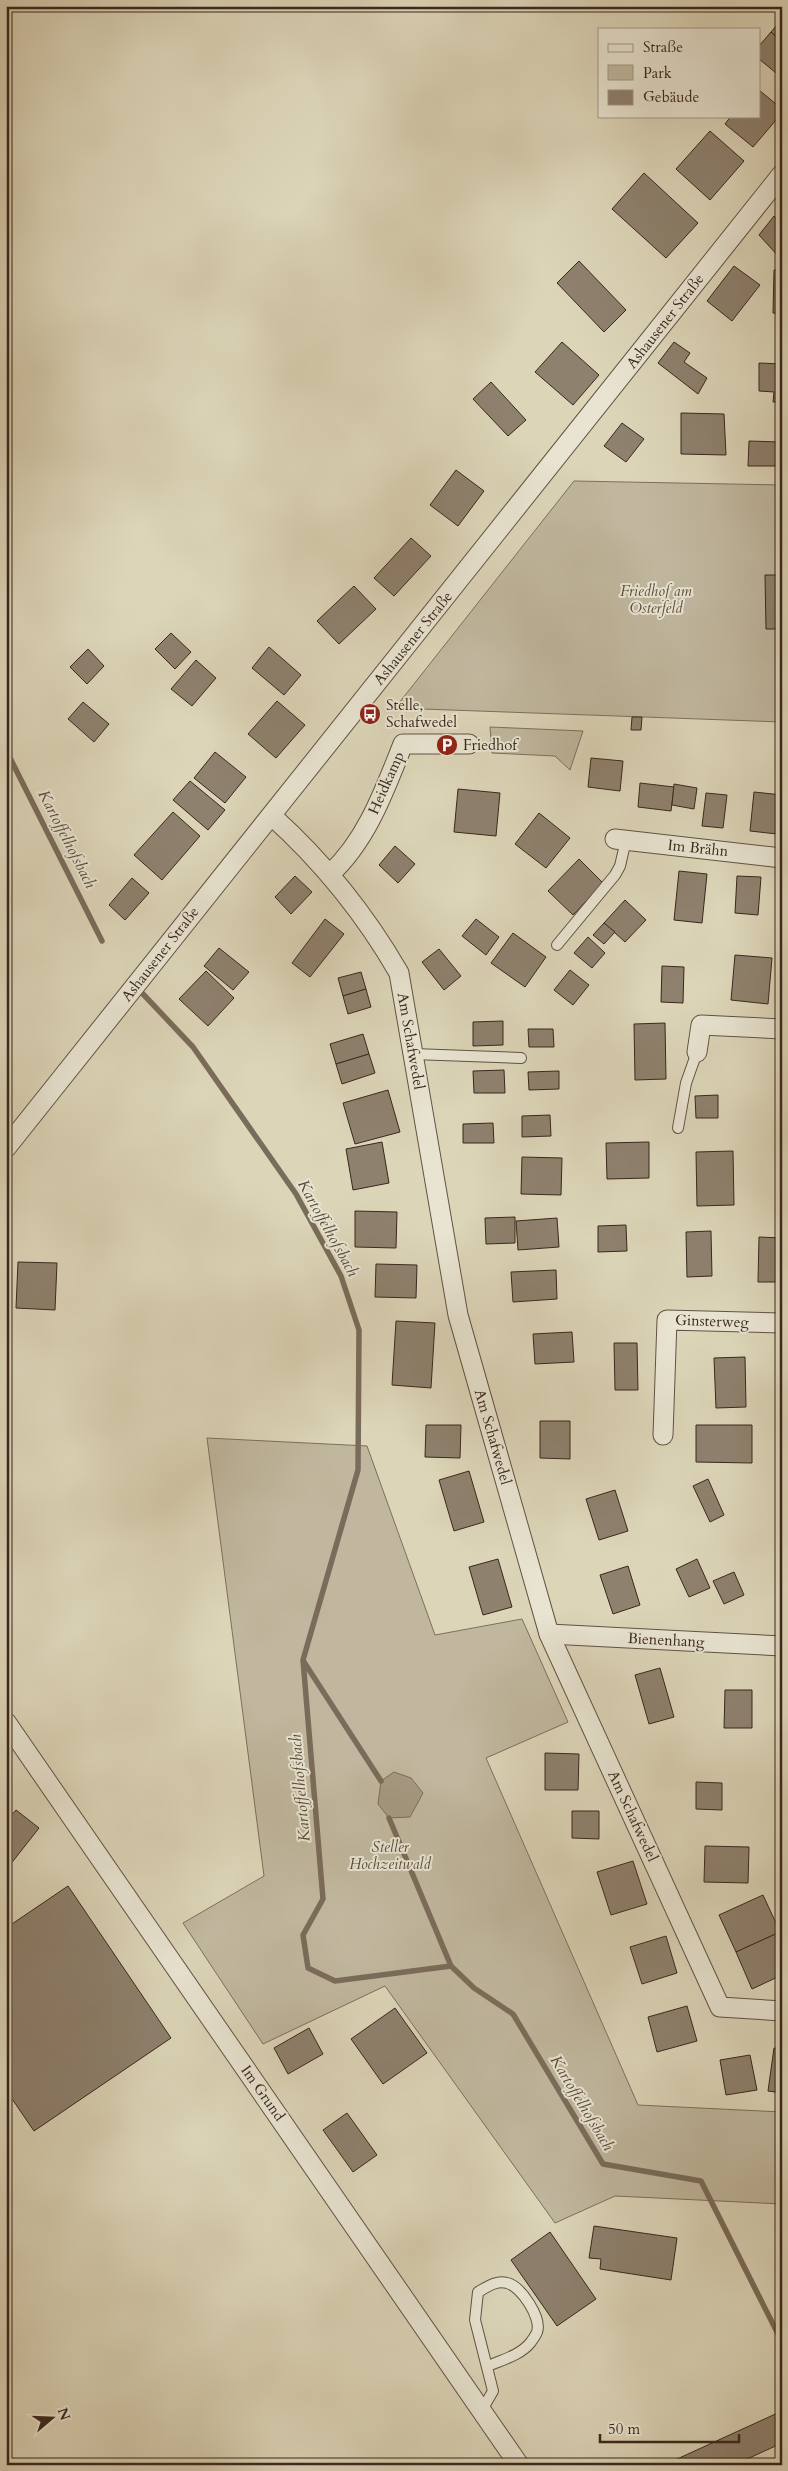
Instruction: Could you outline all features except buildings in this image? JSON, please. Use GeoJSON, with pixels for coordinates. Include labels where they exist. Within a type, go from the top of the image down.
{"type":"FeatureCollection","features":[{"type":"Feature","properties":{"kind":"street","name":"Ashausener Straße"},"geometry":{"type":"LineString","coordinates":[[6,1148],[782,174]]}},
{"type":"Feature","properties":{"kind":"street","name":"Heidkamp"},"geometry":{"type":"LineString","coordinates":[[330,874],[362,835],[403,744],[469,744]]}},
{"type":"Feature","properties":{"kind":"street","name":"Am Schafwedel"},"geometry":{"type":"LineString","coordinates":[[272,816],[300,841],[330,874],[377,935],[399,973],[458,1315],[549,1634],[720,2007],[782,2011]]}},
{"type":"Feature","properties":{"kind":"street","name":"Im Brähn"},"geometry":{"type":"LineString","coordinates":[[621,840],[782,858]]}},
{"type":"Feature","properties":{"kind":"street"},"geometry":{"type":"LineString","coordinates":[[697,1052],[701,1025],[782,1029]]}},
{"type":"Feature","properties":{"kind":"street","name":"Ginsterweg"},"geometry":{"type":"LineString","coordinates":[[663,1434],[667,1320],[782,1323]]}},
{"type":"Feature","properties":{"kind":"street","name":"Bienenhang"},"geometry":{"type":"LineString","coordinates":[[549,1634],[782,1646]]}},
{"type":"Feature","properties":{"kind":"street","name":"Im Grund"},"geometry":{"type":"LineString","coordinates":[[6,1722],[519,2465]]}},
{"type":"Feature","properties":{"kind":"lane"},"geometry":{"type":"LineString","coordinates":[[557,945],[615,875],[620,866],[621,840]]}},
{"type":"Feature","properties":{"kind":"lane"},"geometry":{"type":"LineString","coordinates":[[678,1128],[686,1083],[697,1052]]}},
{"type":"Feature","properties":{"kind":"lane"},"geometry":{"type":"LineString","coordinates":[[413,1054],[522,1058]]}},
{"type":"Feature","properties":{"kind":"lane"},"geometry":{"type":"LineString","coordinates":[[482,2410],[493,2391],[475,2320],[478,2292],[494,2283],[508,2283],[522,2293],[536,2316],[538,2331],[530,2343],[519,2352],[488,2366]]}},
{"type":"Feature","properties":{"kind":"green space","name":"Friedhof am Osterfeld"},"geometry":{"type":"Polygon","coordinates":[[[574,481],[782,485],[782,722],[395,708],[574,481]]]}},
{"type":"Feature","properties":{"kind":"green space"},"geometry":{"type":"Polygon","coordinates":[[[490,727],[583,731],[570,770],[555,756],[492,753],[490,727]]]}},
{"type":"Feature","properties":{"kind":"green space","name":"Steller Hochzeitwald"},"geometry":{"type":"Polygon","coordinates":[[[207,1438],[367,1446],[435,1635],[522,1619],[568,1722],[486,1758],[638,2105],[782,2112],[782,2204],[615,2196],[555,2223],[385,1986],[263,2044],[183,1923],[264,1876],[207,1438]]]}},
{"type":"Feature","properties":{"kind":"shaded area"},"geometry":{"type":"Polygon","coordinates":[[[394,1772],[411,1778],[423,1793],[410,1817],[389,1818],[378,1804],[381,1781],[394,1772]]]}},
{"type":"Feature","properties":{"kind":"waterway","name":"Kartoffelhofsbach"},"geometry":{"type":"LineString","coordinates":[[6,750],[102,941]]}},
{"type":"Feature","properties":{"kind":"waterway","name":"Kartoffelhofsbach"},"geometry":{"type":"LineString","coordinates":[[143,994],[193,1047],[296,1194],[341,1276],[359,1330],[358,1470],[303,1660],[323,1899],[303,1935],[308,1968],[335,1981],[451,1966],[474,1988],[513,2014],[603,2164],[701,2181],[782,2342]]}},
{"type":"Feature","properties":{"kind":"waterway"},"geometry":{"type":"LineString","coordinates":[[304,1662],[381,1781]]}},
{"type":"Feature","properties":{"kind":"waterway"},"geometry":{"type":"LineString","coordinates":[[389,1818],[451,1966]]}},
{"type":"Feature","properties":{"kind":"place","name":"Stelle, Schafwedel"},"geometry":{"type":"Point","coordinates":[370,714]}},
{"type":"Feature","properties":{"kind":"place","name":"Friedhof"},"geometry":{"type":"Point","coordinates":[447,745]}}]}
